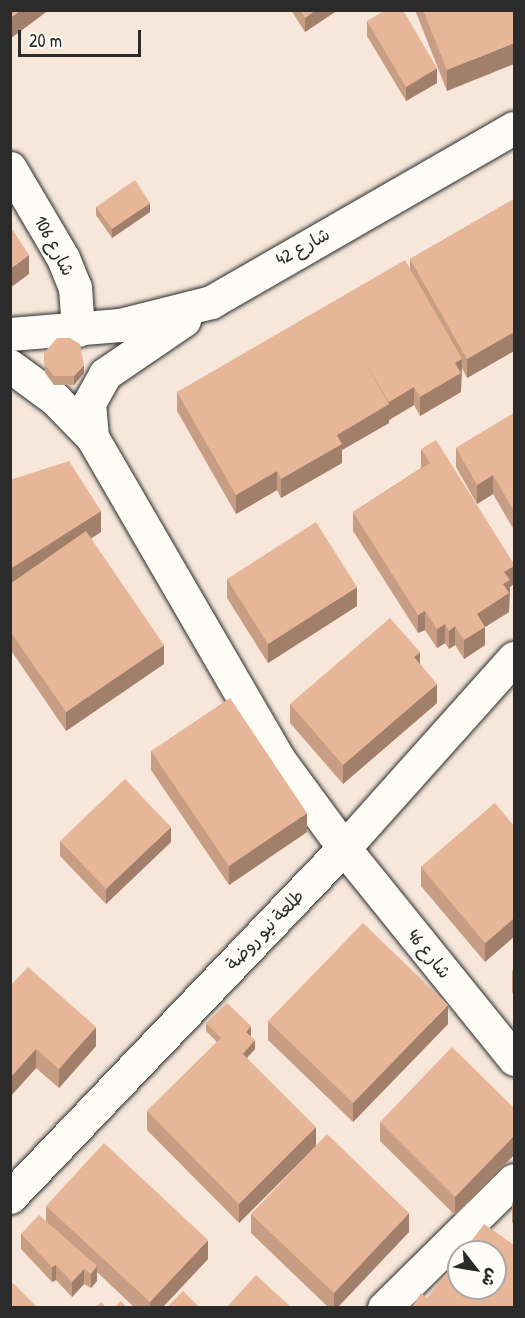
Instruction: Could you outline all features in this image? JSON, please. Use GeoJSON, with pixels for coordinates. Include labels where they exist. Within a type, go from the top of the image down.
{"type":"FeatureCollection","features":[{"type":"Feature","properties":{"kind":"street","name":"شارع 42"},"geometry":{"type":"LineString","coordinates":[[10,334],[78,330],[161,317],[211,302],[514,128]]}},
{"type":"Feature","properties":{"kind":"street","name":"شارع 106"},"geometry":{"type":"LineString","coordinates":[[10,168],[63,258],[75,287],[78,330]]}},
{"type":"Feature","properties":{"kind":"street"},"geometry":{"type":"LineString","coordinates":[[92,437],[89,403],[105,374],[211,302]]}},
{"type":"Feature","properties":{"kind":"street"},"geometry":{"type":"LineString","coordinates":[[10,366],[54,399],[92,437]]}},
{"type":"Feature","properties":{"kind":"street","name":"شارع 46"},"geometry":{"type":"LineString","coordinates":[[92,437],[280,761],[344,848],[514,1059]]}},
{"type":"Feature","properties":{"kind":"street","name":"طلعة نيو روضة"},"geometry":{"type":"LineString","coordinates":[[10,1197],[344,848],[514,658]]}},
{"type":"Feature","properties":{"kind":"street"},"geometry":{"type":"LineString","coordinates":[[384,1308],[514,1180]]}},
{"type":"Feature","properties":{"kind":"building"},"geometry":{"type":"Polygon","coordinates":[[[10,10],[21,10],[10,18],[10,10]]]}},
{"type":"Feature","properties":{"kind":"building"},"geometry":{"type":"Polygon","coordinates":[[[301,10],[316,10],[305,18],[301,10]]]}},
{"type":"Feature","properties":{"kind":"building"},"geometry":{"type":"Polygon","coordinates":[[[385,10],[403,10],[437,68],[406,87],[367,21],[385,10]]]}},
{"type":"Feature","properties":{"kind":"building"},"geometry":{"type":"Polygon","coordinates":[[[423,10],[514,10],[514,43],[447,70],[423,10]]]}},
{"type":"Feature","properties":{"kind":"building"},"geometry":{"type":"Polygon","coordinates":[[[135,180],[150,203],[112,229],[96,207],[135,180]]]}},
{"type":"Feature","properties":{"kind":"building"},"geometry":{"type":"Polygon","coordinates":[[[514,199],[514,332],[467,359],[410,259],[514,199]]]}},
{"type":"Feature","properties":{"kind":"building"},"geometry":{"type":"Polygon","coordinates":[[[10,226],[29,255],[10,269],[10,226]]]}},
{"type":"Feature","properties":{"kind":"building"},"geometry":{"type":"Polygon","coordinates":[[[405,260],[462,359],[455,363],[461,373],[420,397],[414,387],[389,402],[363,359],[389,404],[337,435],[342,444],[281,479],[277,471],[236,495],[177,392],[405,260]]]}},
{"type":"Feature","properties":{"kind":"building"},"geometry":{"type":"Polygon","coordinates":[[[57,338],[70,338],[80,344],[84,365],[74,376],[54,376],[45,365],[44,353],[57,338]]]}},
{"type":"Feature","properties":{"kind":"building"},"geometry":{"type":"Polygon","coordinates":[[[514,413],[514,511],[493,475],[477,485],[456,448],[514,413]]]}},
{"type":"Feature","properties":{"kind":"building"},"geometry":{"type":"Polygon","coordinates":[[[436,440],[514,564],[504,572],[510,580],[503,584],[509,593],[477,614],[485,627],[464,640],[455,626],[449,631],[445,624],[437,629],[425,611],[418,615],[353,512],[430,463],[421,449],[436,440]]]}},
{"type":"Feature","properties":{"kind":"building"},"geometry":{"type":"Polygon","coordinates":[[[69,461],[101,511],[10,569],[10,480],[69,461]]]}},
{"type":"Feature","properties":{"kind":"building"},"geometry":{"type":"Polygon","coordinates":[[[316,522],[357,587],[268,644],[227,579],[316,522]]]}},
{"type":"Feature","properties":{"kind":"building"},"geometry":{"type":"Polygon","coordinates":[[[86,531],[164,645],[66,712],[10,631],[10,584],[86,531]]]}},
{"type":"Feature","properties":{"kind":"building"},"geometry":{"type":"Polygon","coordinates":[[[390,618],[420,652],[414,657],[437,684],[343,765],[290,704],[390,618]]]}},
{"type":"Feature","properties":{"kind":"building"},"geometry":{"type":"Polygon","coordinates":[[[230,698],[307,813],[229,866],[151,751],[230,698]]]}},
{"type":"Feature","properties":{"kind":"building"},"geometry":{"type":"Polygon","coordinates":[[[125,779],[171,827],[106,889],[60,841],[125,779]]]}},
{"type":"Feature","properties":{"kind":"building"},"geometry":{"type":"Polygon","coordinates":[[[495,803],[514,826],[514,918],[485,943],[421,867],[495,803]]]}},
{"type":"Feature","properties":{"kind":"building"},"geometry":{"type":"Polygon","coordinates":[[[363,923],[448,1005],[353,1103],[268,1021],[363,923]]]}},
{"type":"Feature","properties":{"kind":"building"},"geometry":{"type":"Polygon","coordinates":[[[28,967],[96,1027],[59,1069],[36,1049],[10,1078],[10,986],[28,967]]]}},
{"type":"Feature","properties":{"kind":"building"},"geometry":{"type":"Polygon","coordinates":[[[227,1003],[251,1026],[246,1032],[255,1040],[243,1054],[224,1035],[221,1038],[206,1023],[227,1003]]]}},
{"type":"Feature","properties":{"kind":"building"},"geometry":{"type":"Polygon","coordinates":[[[224,1035],[316,1127],[239,1204],[147,1111],[224,1035]]]}},
{"type":"Feature","properties":{"kind":"building"},"geometry":{"type":"Polygon","coordinates":[[[452,1047],[514,1108],[514,1136],[455,1197],[380,1122],[452,1047]]]}},
{"type":"Feature","properties":{"kind":"building"},"geometry":{"type":"Polygon","coordinates":[[[327,1134],[409,1213],[334,1293],[251,1214],[327,1134]]]}},
{"type":"Feature","properties":{"kind":"building"},"geometry":{"type":"Polygon","coordinates":[[[104,1143],[208,1240],[150,1302],[46,1206],[104,1143]]]}},
{"type":"Feature","properties":{"kind":"building"},"geometry":{"type":"Polygon","coordinates":[[[39,1215],[97,1266],[91,1274],[84,1269],[72,1282],[56,1265],[52,1267],[21,1234],[39,1215]]]}},
{"type":"Feature","properties":{"kind":"building"},"geometry":{"type":"Polygon","coordinates":[[[484,1224],[507,1240],[472,1240],[484,1224]]]}},
{"type":"Feature","properties":{"kind":"building"},"geometry":{"type":"Polygon","coordinates":[[[507,1240],[514,1245],[514,1308],[411,1308],[421,1293],[427,1298],[447,1272],[447,1300],[507,1300],[507,1240]]]}},
{"type":"Feature","properties":{"kind":"building"},"geometry":{"type":"Polygon","coordinates":[[[256,1275],[292,1308],[226,1308],[256,1275]]]}},
{"type":"Feature","properties":{"kind":"building"},"geometry":{"type":"Polygon","coordinates":[[[13,1283],[38,1308],[10,1308],[10,1286],[13,1283]]]}},
{"type":"Feature","properties":{"kind":"building"},"geometry":{"type":"Polygon","coordinates":[[[183,1291],[200,1308],[166,1308],[183,1291]]]}},
{"type":"Feature","properties":{"kind":"building"},"geometry":{"type":"Polygon","coordinates":[[[121,1301],[127,1308],[114,1308],[121,1301]]]}},
{"type":"Feature","properties":{"kind":"building"},"geometry":{"type":"Polygon","coordinates":[[[101,1302],[107,1308],[95,1308],[101,1302]]]}}]}
